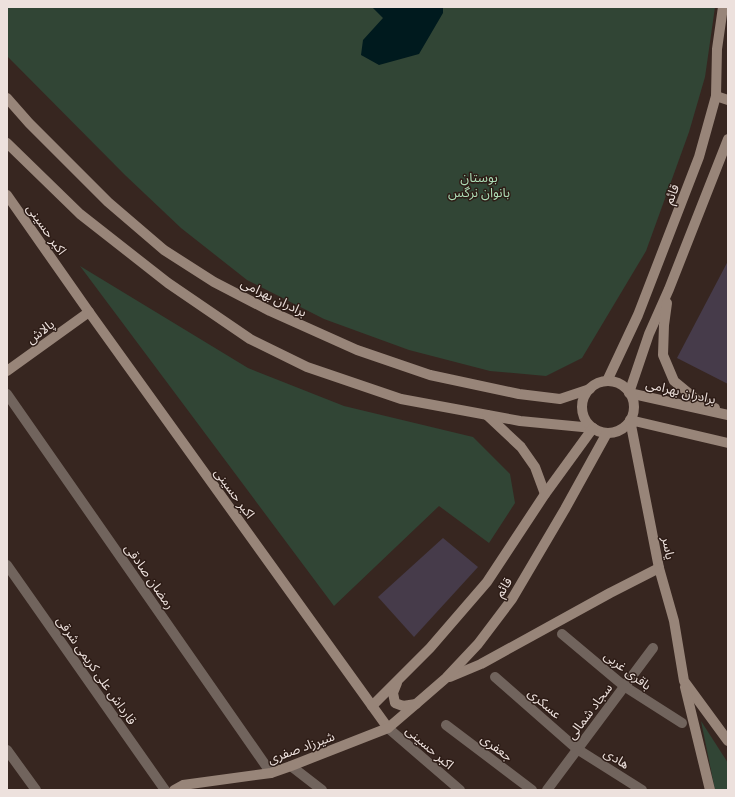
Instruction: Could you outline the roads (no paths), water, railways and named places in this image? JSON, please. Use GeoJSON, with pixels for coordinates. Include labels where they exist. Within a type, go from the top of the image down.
{"type":"FeatureCollection","features":[{"type":"Feature","properties":{"kind":"main road","name":"قائم"},"geometry":{"type":"LineString","coordinates":[[607,381],[638,315],[699,157],[716,96],[717,49],[723,7]]}},
{"type":"Feature","properties":{"kind":"main road"},"geometry":{"type":"LineString","coordinates":[[716,96],[728,100]]}},
{"type":"Feature","properties":{"kind":"main road","name":"برادران بهرامی"},"geometry":{"type":"LineString","coordinates":[[7,98],[29,124],[108,202],[164,250],[214,282],[270,311],[357,350],[430,374],[519,394],[560,399],[590,388]]}},
{"type":"Feature","properties":{"kind":"main road"},"geometry":{"type":"LineString","coordinates":[[629,393],[649,334],[669,289],[728,139]]}},
{"type":"Feature","properties":{"kind":"main road"},"geometry":{"type":"LineString","coordinates":[[7,143],[80,214],[168,283],[250,339],[307,367],[401,399],[520,421],[593,428]]}},
{"type":"Feature","properties":{"kind":"main road","name":"اکبر حسینی"},"geometry":{"type":"LineString","coordinates":[[7,195],[89,312],[388,728]]}},
{"type":"Feature","properties":{"kind":"main road"},"geometry":{"type":"LineString","coordinates":[[669,289],[664,325],[663,355],[674,381],[697,400],[728,414]]}},
{"type":"Feature","properties":{"kind":"main road","name":"پالاش"},"geometry":{"type":"LineString","coordinates":[[7,371],[89,312]]}},
{"type":"Feature","properties":{"kind":"main road"},"geometry":{"type":"LineString","coordinates":[[607,381],[616,382],[629,393],[632,399],[633,414],[630,420],[620,430],[607,433],[599,432],[587,423],[582,409],[585,394],[590,388],[607,381]]}},
{"type":"Feature","properties":{"kind":"main road","name":"برادران بهرامی"},"geometry":{"type":"LineString","coordinates":[[629,393],[728,414]]}},
{"type":"Feature","properties":{"kind":"main road"},"geometry":{"type":"LineString","coordinates":[[487,415],[522,447],[534,467],[545,494]]}},
{"type":"Feature","properties":{"kind":"main road"},"geometry":{"type":"LineString","coordinates":[[630,420],[728,443]]}},
{"type":"Feature","properties":{"kind":"main road","name":"یاسر"},"geometry":{"type":"LineString","coordinates":[[630,420],[660,568],[674,621],[684,681],[710,790]]}},
{"type":"Feature","properties":{"kind":"main road","name":"قائم"},"geometry":{"type":"LineString","coordinates":[[372,706],[430,648],[486,582],[545,494],[593,428]]}},
{"type":"Feature","properties":{"kind":"main road","name":"قائم"},"geometry":{"type":"LineString","coordinates":[[388,728],[446,678],[478,644],[512,599],[565,509],[607,433]]}},
{"type":"Feature","properties":{"kind":"main road"},"geometry":{"type":"LineString","coordinates":[[446,678],[481,664],[610,593],[660,568]]}},
{"type":"Feature","properties":{"kind":"main road"},"geometry":{"type":"LineString","coordinates":[[398,680],[393,693],[395,702],[403,706],[416,704]]}},
{"type":"Feature","properties":{"kind":"main road","name":"یاسر"},"geometry":{"type":"LineString","coordinates":[[684,681],[728,741]]}},
{"type":"Feature","properties":{"kind":"main road","name":"شیرزاد صفری"},"geometry":{"type":"LineString","coordinates":[[182,788],[271,773],[388,728]]}},
{"type":"Feature","properties":{"kind":"street","name":"رمضان صادقی"},"geometry":{"type":"LineString","coordinates":[[7,394],[271,773]]}},
{"type":"Feature","properties":{"kind":"street","name":"قارداش علی کریمی شرقی"},"geometry":{"type":"LineString","coordinates":[[7,565],[165,790]]}},
{"type":"Feature","properties":{"kind":"street","name":"باقری غربی"},"geometry":{"type":"LineString","coordinates":[[562,634],[624,686],[682,723]]}},
{"type":"Feature","properties":{"kind":"street","name":"سجاد شمالی"},"geometry":{"type":"LineString","coordinates":[[547,790],[653,648]]}},
{"type":"Feature","properties":{"kind":"street","name":"عسکری"},"geometry":{"type":"LineString","coordinates":[[495,677],[577,749]]}},
{"type":"Feature","properties":{"kind":"street","name":"جعفری"},"geometry":{"type":"LineString","coordinates":[[446,725],[532,790]]}},
{"type":"Feature","properties":{"kind":"street","name":"اکبر حسینی"},"geometry":{"type":"LineString","coordinates":[[388,728],[460,790]]}},
{"type":"Feature","properties":{"kind":"street","name":"هادی"},"geometry":{"type":"LineString","coordinates":[[577,749],[642,790]]}},
{"type":"Feature","properties":{"kind":"street"},"geometry":{"type":"LineString","coordinates":[[7,750],[36,790]]}},
{"type":"Feature","properties":{"kind":"street"},"geometry":{"type":"LineString","coordinates":[[291,766],[322,790]]}},
{"type":"Feature","properties":{"kind":"water"},"geometry":{"type":"Polygon","coordinates":[[[372,7],[443,7],[443,13],[419,54],[379,65],[361,55],[363,40],[383,18],[372,7]]]}},
{"type":"Feature","properties":{"kind":"park label","name":"بوستان بانوان نرگس"},"geometry":{"type":"Point","coordinates":[479,184]}}]}
